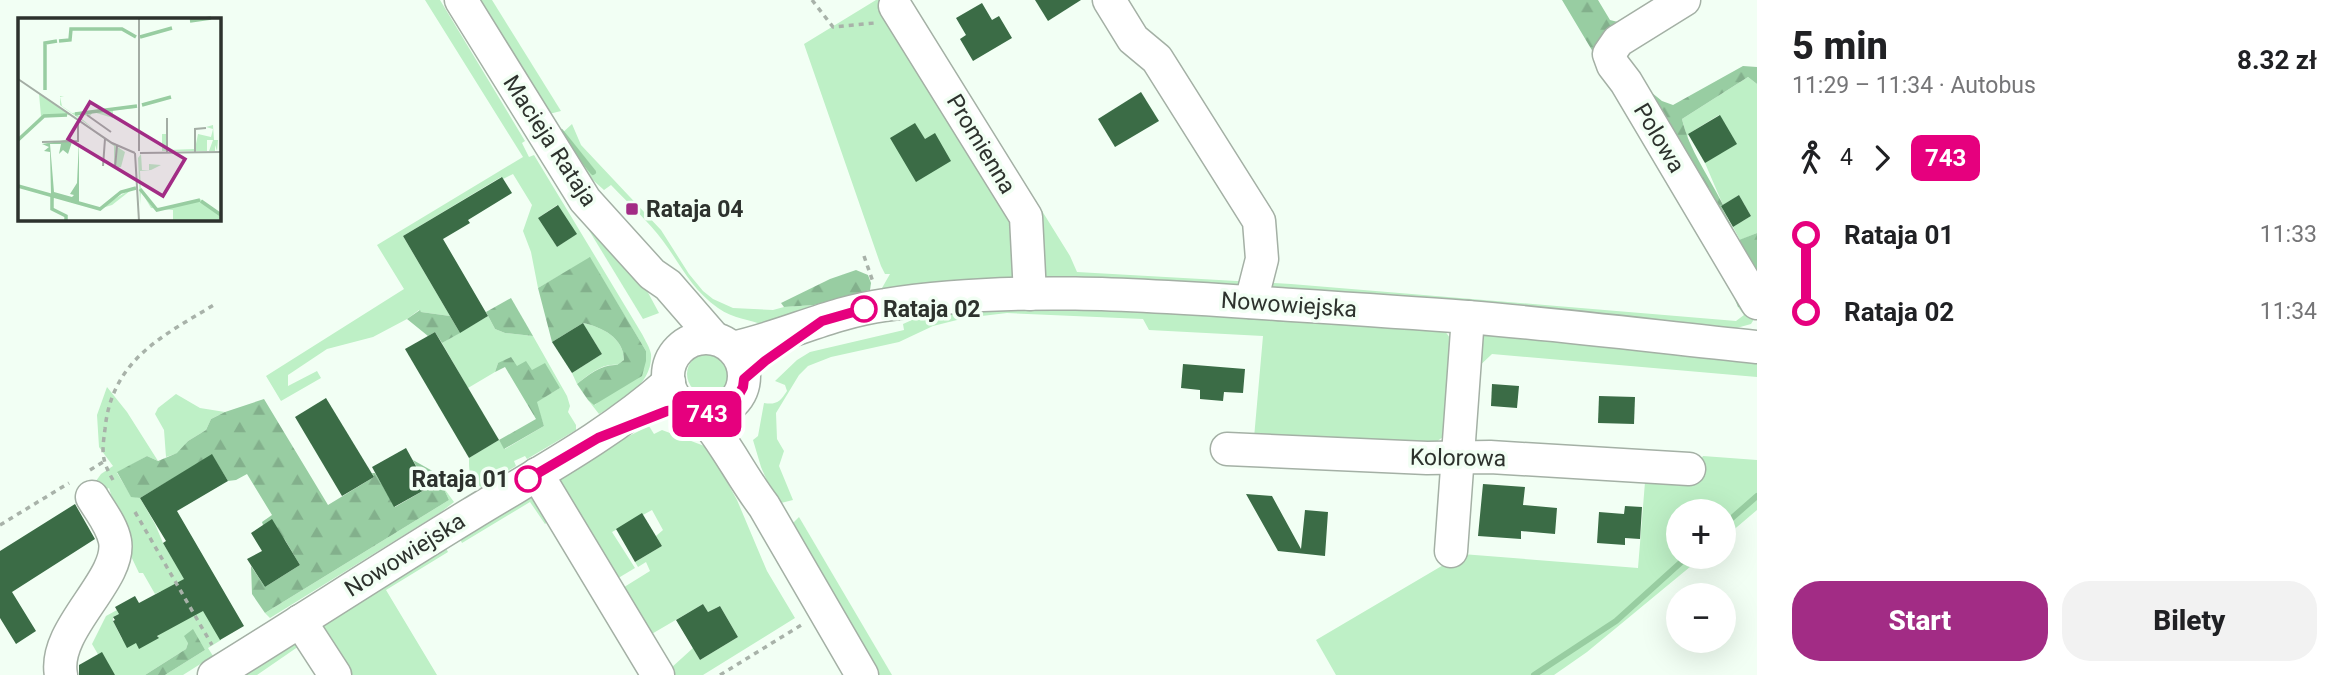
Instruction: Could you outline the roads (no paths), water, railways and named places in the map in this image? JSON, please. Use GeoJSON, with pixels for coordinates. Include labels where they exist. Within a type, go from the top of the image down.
{"type":"FeatureCollection","features":[{"type":"Feature","properties":{"kind":"street","name":"Macieja Rataja"},"geometry":{"type":"LineString","coordinates":[[460,0],[585,200],[652,274],[667,285],[723,343]]}},
{"type":"Feature","properties":{"kind":"street"},"geometry":{"type":"LineString","coordinates":[[1109,0],[1133,39],[1157,59],[1259,220],[1262,259],[1251,302]]}},
{"type":"Feature","properties":{"kind":"street","name":"Polowa"},"geometry":{"type":"LineString","coordinates":[[1684,0],[1618,41],[1609,54],[1757,303]]}},
{"type":"Feature","properties":{"kind":"street","name":"Promienna"},"geometry":{"type":"LineString","coordinates":[[889,16],[1026,217],[1030,294]]}},
{"type":"Feature","properties":{"kind":"street","name":"Macieja Rataja"},"geometry":{"type":"LineString","coordinates":[[652,274],[676,334],[673,367]]}},
{"type":"Feature","properties":{"kind":"street","name":"Nowowiejska"},"geometry":{"type":"LineString","coordinates":[[723,343],[754,343],[883,305],[1030,294],[1126,295],[1468,317],[1757,347]]}},
{"type":"Feature","properties":{"kind":"street"},"geometry":{"type":"LineString","coordinates":[[1451,551],[1468,317]]}},
{"type":"Feature","properties":{"kind":"street","name":"Nowowiejska"},"geometry":{"type":"LineString","coordinates":[[741,389],[765,361],[822,321]]}},
{"type":"Feature","properties":{"kind":"street"},"geometry":{"type":"LineString","coordinates":[[764,506],[743,440],[742,362],[723,343],[701,338],[688,342],[673,367],[675,398],[694,410],[717,435],[764,506],[862,675]]}},
{"type":"Feature","properties":{"kind":"street","name":"Nowowiejska"},"geometry":{"type":"LineString","coordinates":[[219,671],[598,438],[648,401],[673,367]]}},
{"type":"Feature","properties":{"kind":"street"},"geometry":{"type":"LineString","coordinates":[[694,410],[717,412],[728,407],[741,389]]}},
{"type":"Feature","properties":{"kind":"street","name":"Nowowiejska"},"geometry":{"type":"LineString","coordinates":[[598,438],[667,411],[694,410]]}},
{"type":"Feature","properties":{"kind":"street","name":"Kolorowa"},"geometry":{"type":"LineString","coordinates":[[1227,449],[1427,458],[1490,457],[1689,469]]}},
{"type":"Feature","properties":{"kind":"street"},"geometry":{"type":"LineString","coordinates":[[537,474],[658,675]]}},
{"type":"Feature","properties":{"kind":"street"},"geometry":{"type":"LineString","coordinates":[[61,675],[59,665],[67,641],[116,555],[106,493]]}},
{"type":"Feature","properties":{"kind":"street"},"geometry":{"type":"LineString","coordinates":[[300,621],[335,675]]}},
{"type":"Feature","properties":{"kind":"waterway"},"geometry":{"type":"LineString","coordinates":[[561,132],[593,172]]}},
{"type":"Feature","properties":{"kind":"waterway"},"geometry":{"type":"LineString","coordinates":[[1736,514],[1757,496]]}},
{"type":"Feature","properties":{"kind":"waterway"},"geometry":{"type":"LineString","coordinates":[[1534,675],[1616,621],[1674,569]]}},
{"type":"Feature","properties":{"kind":"place","name":"Rataja 04"},"geometry":{"type":"Point","coordinates":[632,209]}},
{"type":"Feature","properties":{"kind":"place","name":"Rataja 02"},"geometry":{"type":"Point","coordinates":[864,309]}},
{"type":"Feature","properties":{"kind":"place","name":"Rataja 01"},"geometry":{"type":"Point","coordinates":[528,479]}}]}
